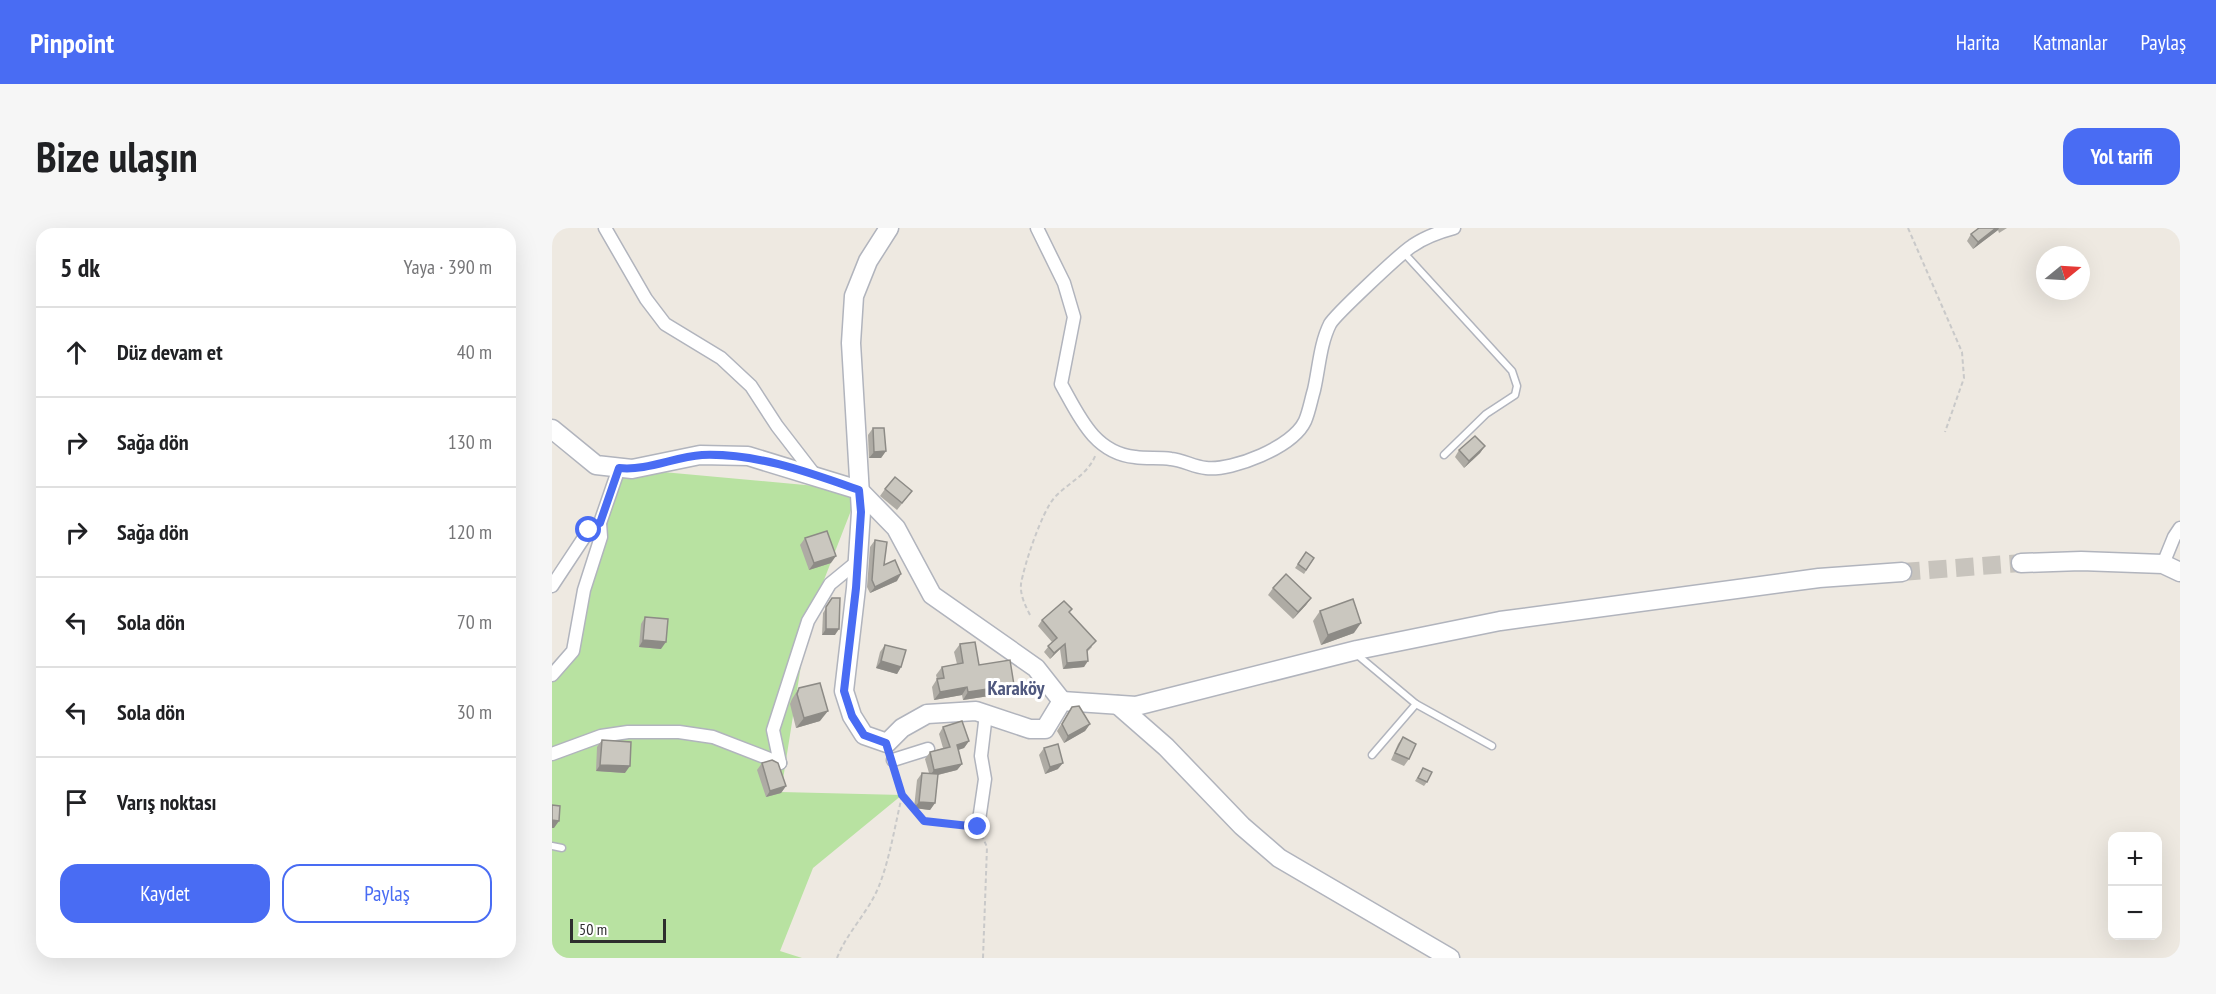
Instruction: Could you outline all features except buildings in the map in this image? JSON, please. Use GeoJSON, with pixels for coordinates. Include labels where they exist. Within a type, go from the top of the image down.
{"type":"FeatureCollection","features":[{"type":"Feature","properties":{"kind":"street"},"geometry":{"type":"LineString","coordinates":[[605,228],[646,299],[665,324],[721,358],[751,386],[777,426],[814,474]]}},
{"type":"Feature","properties":{"kind":"street"},"geometry":{"type":"LineString","coordinates":[[889,228],[868,261],[854,296],[851,343],[861,512],[844,691],[852,716],[864,735],[886,743],[902,728],[927,714],[976,711],[1030,729],[1045,729],[1062,701]]}},
{"type":"Feature","properties":{"kind":"street"},"geometry":{"type":"LineString","coordinates":[[1037,228],[1064,283],[1074,317],[1061,374],[1061,384],[1083,422],[1099,443],[1115,453],[1133,457],[1172,459],[1204,468],[1233,467],[1281,445],[1304,422],[1324,339],[1331,322],[1404,253],[1432,234],[1454,228]]}},
{"type":"Feature","properties":{"kind":"street"},"geometry":{"type":"LineString","coordinates":[[552,429],[597,465],[632,469],[699,455],[748,456],[814,474],[859,490],[896,528],[932,595],[1036,668],[1062,701],[1136,706],[1352,651],[1500,621],[1819,578],[1902,572]]}},
{"type":"Feature","properties":{"kind":"street"},"geometry":{"type":"LineString","coordinates":[[552,675],[567,661],[578,637],[584,590],[601,537],[600,523],[619,468]]}},
{"type":"Feature","properties":{"kind":"street"},"geometry":{"type":"LineString","coordinates":[[552,586],[589,530],[600,523]]}},
{"type":"Feature","properties":{"kind":"street"},"geometry":{"type":"LineString","coordinates":[[2163,564],[2180,528]]}},
{"type":"Feature","properties":{"kind":"street"},"geometry":{"type":"LineString","coordinates":[[552,754],[601,736],[628,732],[679,732],[712,737],[780,763],[773,730],[808,621],[830,584],[858,561]]}},
{"type":"Feature","properties":{"kind":"street"},"geometry":{"type":"LineString","coordinates":[[2021,563],[2082,561],[2163,564],[2180,572]]}},
{"type":"Feature","properties":{"kind":"street"},"geometry":{"type":"LineString","coordinates":[[1118,705],[1278,858],[1450,958]]}},
{"type":"Feature","properties":{"kind":"street"},"geometry":{"type":"LineString","coordinates":[[978,827],[986,779],[981,756],[986,714]]}},
{"type":"Feature","properties":{"kind":"street"},"geometry":{"type":"LineString","coordinates":[[893,760],[928,749]]}},
{"type":"Feature","properties":{"kind":"lane"},"geometry":{"type":"LineString","coordinates":[[1404,253],[1512,371],[1517,386],[1515,395],[1486,414],[1444,455]]}},
{"type":"Feature","properties":{"kind":"lane"},"geometry":{"type":"LineString","coordinates":[[1352,651],[1416,704],[1492,746]]}},
{"type":"Feature","properties":{"kind":"lane"},"geometry":{"type":"LineString","coordinates":[[1372,755],[1416,704]]}},
{"type":"Feature","properties":{"kind":"lane"},"geometry":{"type":"LineString","coordinates":[[552,846],[562,848]]}},
{"type":"Feature","properties":{"kind":"path"},"geometry":{"type":"LineString","coordinates":[[1908,228],[1962,352],[1965,368],[1946,432]]}},
{"type":"Feature","properties":{"kind":"path"},"geometry":{"type":"LineString","coordinates":[[1029,615],[1022,600],[1021,584],[1042,517],[1053,498],[1088,469],[1096,457],[1099,443]]}},
{"type":"Feature","properties":{"kind":"path"},"geometry":{"type":"LineString","coordinates":[[893,760],[902,795],[924,821],[978,827],[987,847],[983,958]]}},
{"type":"Feature","properties":{"kind":"path"},"geometry":{"type":"LineString","coordinates":[[837,958],[842,946],[864,916],[879,885],[902,795]]}},
{"type":"Feature","properties":{"kind":"green space"},"geometry":{"type":"Polygon","coordinates":[[[619,468],[859,490],[808,621],[781,792],[902,795],[813,868],[780,951],[802,958],[552,958],[552,678],[567,661],[619,468]]]}},
{"type":"Feature","properties":{"kind":"tunnel"},"geometry":{"type":"LineString","coordinates":[[1902,572],[2021,563]]}},
{"type":"Feature","properties":{"kind":"district","name":"Karaköy"},"geometry":{"type":"Point","coordinates":[1016,688]}},
{"type":"Feature","properties":{"kind":"route"},"geometry":{"type":"LineString","coordinates":[[589,530],[600,523],[619,468],[632,469],[699,455],[748,456],[814,474],[859,490],[861,512],[856,588],[844,691],[852,716],[864,735],[886,743],[902,795],[924,821],[951,822],[978,827]]}}]}
